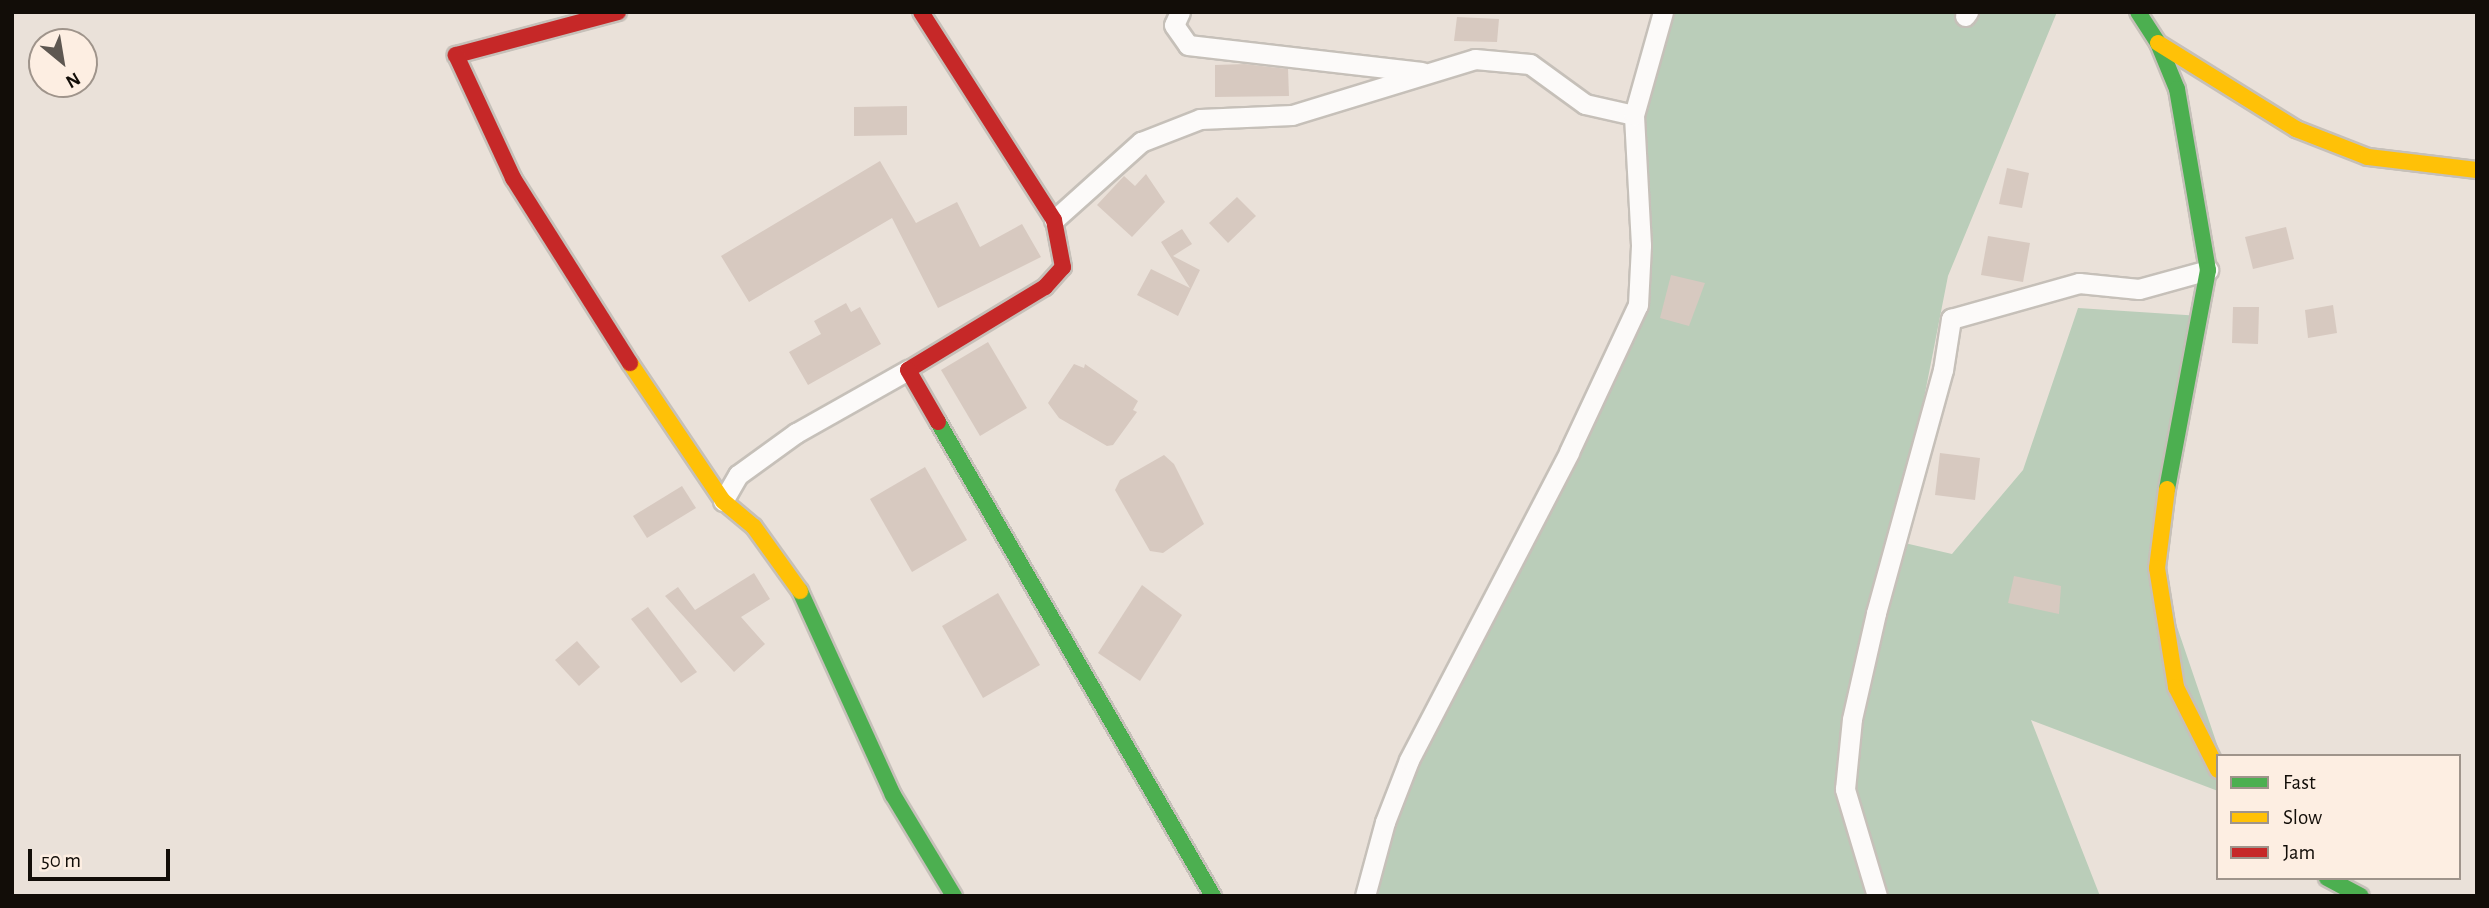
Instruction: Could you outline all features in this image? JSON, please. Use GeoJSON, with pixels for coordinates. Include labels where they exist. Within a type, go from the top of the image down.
{"type":"FeatureCollection","features":[{"type":"Feature","properties":{"kind":"street"},"geometry":{"type":"LineString","coordinates":[[618,12],[456,55],[513,178],[723,501],[754,527],[796,583],[893,795],[954,896]]}},
{"type":"Feature","properties":{"kind":"street"},"geometry":{"type":"LineString","coordinates":[[723,501],[738,475],[796,433],[908,370],[1045,286],[1063,267],[1054,220],[921,12]]}},
{"type":"Feature","properties":{"kind":"street"},"geometry":{"type":"LineString","coordinates":[[1180,12],[1174,24],[1188,45],[1429,73]]}},
{"type":"Feature","properties":{"kind":"street"},"geometry":{"type":"LineString","coordinates":[[1365,896],[1385,822],[1409,760],[1563,464],[1638,304],[1641,245],[1634,115],[1662,12]]}},
{"type":"Feature","properties":{"kind":"street"},"geometry":{"type":"LineString","coordinates":[[2138,12],[2158,43],[2177,89],[2208,270],[2192,372],[2161,520],[2157,568],[2176,687],[2216,766]]}},
{"type":"Feature","properties":{"kind":"street"},"geometry":{"type":"LineString","coordinates":[[2158,43],[2309,134],[2368,157],[2477,170]]}},
{"type":"Feature","properties":{"kind":"street"},"geometry":{"type":"LineString","coordinates":[[1054,220],[1141,142],[1200,119],[1292,115],[1475,60],[1530,64],[1585,104],[1634,115]]}},
{"type":"Feature","properties":{"kind":"street"},"geometry":{"type":"LineString","coordinates":[[1877,896],[1845,789],[1852,719],[1876,613],[1943,370],[1951,319],[2079,283],[2139,289],[2208,270]]}},
{"type":"Feature","properties":{"kind":"street"},"geometry":{"type":"LineString","coordinates":[[908,370],[1213,896]]}},
{"type":"Feature","properties":{"kind":"street"},"geometry":{"type":"LineString","coordinates":[[2332,880],[2361,896]]}},
{"type":"Feature","properties":{"kind":"green space"},"geometry":{"type":"Polygon","coordinates":[[[1665,12],[2057,12],[1948,276],[1896,541],[1952,554],[2023,470],[2078,308],[2201,316],[2157,568],[2220,754],[2216,754],[2216,790],[2031,720],[2100,896],[1375,896],[1404,797],[1629,320],[1634,115],[1665,12]]]}},
{"type":"Feature","properties":{"kind":"building"},"geometry":{"type":"Polygon","coordinates":[[[1457,17],[1499,19],[1497,42],[1454,41],[1457,17]]]}},
{"type":"Feature","properties":{"kind":"building"},"geometry":{"type":"Polygon","coordinates":[[[1245,64],[1288,69],[1289,96],[1215,97],[1215,65],[1245,64]]]}},
{"type":"Feature","properties":{"kind":"building"},"geometry":{"type":"Polygon","coordinates":[[[907,106],[907,135],[854,136],[854,107],[907,106]]]}},
{"type":"Feature","properties":{"kind":"building"},"geometry":{"type":"Polygon","coordinates":[[[880,161],[916,223],[957,202],[980,247],[1022,224],[1041,257],[938,308],[892,218],[749,302],[721,256],[880,161]]]}},
{"type":"Feature","properties":{"kind":"building"},"geometry":{"type":"Polygon","coordinates":[[[2007,168],[2029,173],[2022,208],[1999,204],[2007,168]]]}},
{"type":"Feature","properties":{"kind":"building"},"geometry":{"type":"Polygon","coordinates":[[[1146,174],[1165,202],[1132,237],[1097,205],[1124,176],[1135,186],[1146,174]]]}},
{"type":"Feature","properties":{"kind":"building"},"geometry":{"type":"Polygon","coordinates":[[[1237,197],[1256,216],[1228,243],[1209,223],[1237,197]]]}},
{"type":"Feature","properties":{"kind":"building"},"geometry":{"type":"Polygon","coordinates":[[[2286,227],[2294,259],[2253,269],[2245,237],[2286,227]]]}},
{"type":"Feature","properties":{"kind":"building"},"geometry":{"type":"Polygon","coordinates":[[[1182,229],[1192,244],[1173,256],[1200,270],[1178,316],[1137,295],[1151,269],[1190,288],[1161,242],[1182,229]]]}},
{"type":"Feature","properties":{"kind":"building"},"geometry":{"type":"Polygon","coordinates":[[[1988,236],[2030,243],[2023,282],[1981,275],[1988,236]]]}},
{"type":"Feature","properties":{"kind":"building"},"geometry":{"type":"Polygon","coordinates":[[[1671,275],[1705,283],[1689,326],[1660,318],[1671,275]]]}},
{"type":"Feature","properties":{"kind":"building"},"geometry":{"type":"Polygon","coordinates":[[[846,303],[851,312],[860,307],[881,344],[808,385],[789,352],[821,334],[814,321],[846,303]]]}},
{"type":"Feature","properties":{"kind":"building"},"geometry":{"type":"Polygon","coordinates":[[[2333,305],[2337,333],[2308,338],[2305,310],[2333,305]]]}},
{"type":"Feature","properties":{"kind":"building"},"geometry":{"type":"Polygon","coordinates":[[[2233,307],[2259,307],[2258,344],[2232,343],[2233,307]]]}},
{"type":"Feature","properties":{"kind":"building"},"geometry":{"type":"Polygon","coordinates":[[[988,342],[1027,408],[980,436],[941,370],[988,342]]]}},
{"type":"Feature","properties":{"kind":"building"},"geometry":{"type":"Polygon","coordinates":[[[1074,364],[1084,368],[1085,364],[1138,401],[1133,410],[1137,412],[1113,445],[1107,446],[1059,418],[1048,403],[1074,364]]]}},
{"type":"Feature","properties":{"kind":"building"},"geometry":{"type":"Polygon","coordinates":[[[1940,453],[1980,458],[1975,500],[1935,495],[1940,453]]]}},
{"type":"Feature","properties":{"kind":"building"},"geometry":{"type":"Polygon","coordinates":[[[1164,455],[1174,464],[1204,524],[1163,553],[1150,551],[1115,490],[1120,480],[1164,455]]]}},
{"type":"Feature","properties":{"kind":"building"},"geometry":{"type":"Polygon","coordinates":[[[925,467],[967,540],[912,572],[870,499],[925,467]]]}},
{"type":"Feature","properties":{"kind":"building"},"geometry":{"type":"Polygon","coordinates":[[[682,486],[696,508],[647,538],[633,516],[682,486]]]}},
{"type":"Feature","properties":{"kind":"building"},"geometry":{"type":"Polygon","coordinates":[[[754,573],[770,599],[741,617],[765,644],[734,672],[665,596],[678,587],[695,610],[754,573]]]}},
{"type":"Feature","properties":{"kind":"building"},"geometry":{"type":"Polygon","coordinates":[[[2014,576],[2061,586],[2059,614],[2008,603],[2014,576]]]}},
{"type":"Feature","properties":{"kind":"building"},"geometry":{"type":"Polygon","coordinates":[[[1142,585],[1182,615],[1140,681],[1098,653],[1142,585]]]}},
{"type":"Feature","properties":{"kind":"building"},"geometry":{"type":"Polygon","coordinates":[[[998,593],[1040,665],[983,698],[942,626],[998,593]]]}},
{"type":"Feature","properties":{"kind":"building"},"geometry":{"type":"Polygon","coordinates":[[[648,607],[697,672],[681,683],[631,619],[648,607]]]}},
{"type":"Feature","properties":{"kind":"building"},"geometry":{"type":"Polygon","coordinates":[[[577,641],[600,667],[579,686],[555,660],[577,641]]]}},
{"type":"Feature","properties":{"kind":"traffic: fast"},"geometry":{"type":"LineString","coordinates":[[2138,12],[2158,43],[2177,89],[2208,270],[2167,489]]}},
{"type":"Feature","properties":{"kind":"traffic: fast"},"geometry":{"type":"LineString","coordinates":[[938,422],[1213,896]]}},
{"type":"Feature","properties":{"kind":"traffic: fast"},"geometry":{"type":"LineString","coordinates":[[800,591],[893,795],[954,896]]}},
{"type":"Feature","properties":{"kind":"traffic: fast"},"geometry":{"type":"LineString","coordinates":[[2331,880],[2361,896]]}},
{"type":"Feature","properties":{"kind":"traffic: slow"},"geometry":{"type":"LineString","coordinates":[[2158,43],[2296,129],[2368,157],[2477,170]]}},
{"type":"Feature","properties":{"kind":"traffic: slow"},"geometry":{"type":"LineString","coordinates":[[630,363],[723,501],[754,527],[800,591]]}},
{"type":"Feature","properties":{"kind":"traffic: slow"},"geometry":{"type":"LineString","coordinates":[[2167,489],[2157,568],[2176,687],[2216,766]]}},
{"type":"Feature","properties":{"kind":"traffic: jam"},"geometry":{"type":"LineString","coordinates":[[618,12],[456,55],[513,178],[630,363]]}},
{"type":"Feature","properties":{"kind":"traffic: jam"},"geometry":{"type":"LineString","coordinates":[[921,12],[1054,220],[1063,267],[1045,287],[908,370],[938,422]]}}]}
